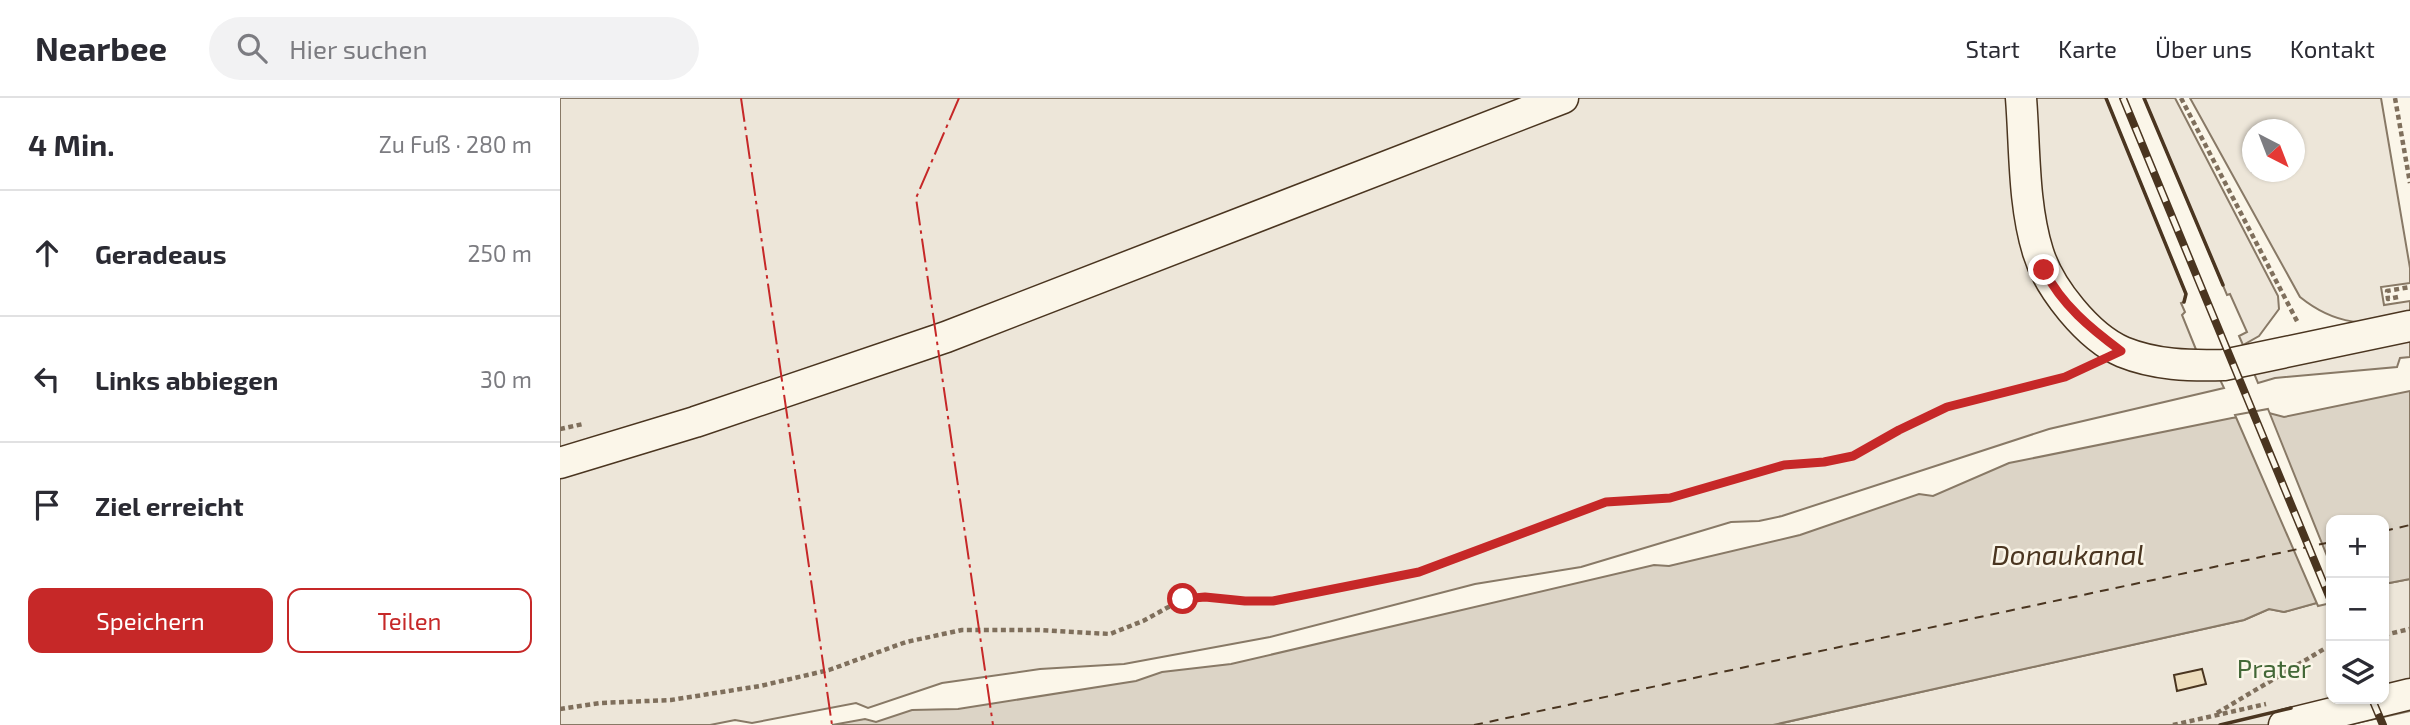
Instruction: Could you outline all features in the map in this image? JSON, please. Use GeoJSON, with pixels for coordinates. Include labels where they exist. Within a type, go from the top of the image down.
{"type":"FeatureCollection","features":[{"type":"Feature","properties":{"kind":"lane"},"geometry":{"type":"LineString","coordinates":[[560,463],[695,422],[946,337],[1563,98]]}},
{"type":"Feature","properties":{"kind":"lane"},"geometry":{"type":"LineString","coordinates":[[2021,98],[2029,213],[2044,270],[2053,287],[2073,311],[2121,351],[2158,362],[2224,365],[2410,326]]}},
{"type":"Feature","properties":{"kind":"lane"},"geometry":{"type":"LineString","coordinates":[[2281,713],[2410,694]]}},
{"type":"Feature","properties":{"kind":"path"},"geometry":{"type":"LineString","coordinates":[[2180,98],[2310,345]]}},
{"type":"Feature","properties":{"kind":"path"},"geometry":{"type":"LineString","coordinates":[[2395,98],[2410,183]]}},
{"type":"Feature","properties":{"kind":"path"},"geometry":{"type":"LineString","coordinates":[[2407,296],[2388,299],[2387,291],[2409,287]]}},
{"type":"Feature","properties":{"kind":"path"},"geometry":{"type":"LineString","coordinates":[[560,709],[600,703],[671,700],[760,686],[829,670],[906,642],[962,631],[1038,630],[1110,634],[1143,621],[1183,599],[1205,597],[1273,601],[1419,572],[1606,502],[1670,498],[1784,465],[1824,462],[1853,456],[1947,407],[2065,377],[2121,351]]}},
{"type":"Feature","properties":{"kind":"path"},"geometry":{"type":"LineString","coordinates":[[560,429],[587,423]]}},
{"type":"Feature","properties":{"kind":"path"},"geometry":{"type":"LineString","coordinates":[[2389,634],[2410,629]]}},
{"type":"Feature","properties":{"kind":"path"},"geometry":{"type":"LineString","coordinates":[[2213,716],[2326,648]]}},
{"type":"Feature","properties":{"kind":"path"},"geometry":{"type":"LineString","coordinates":[[2173,725],[2213,716],[2281,713]]}},
{"type":"Feature","properties":{"kind":"green space"},"geometry":{"type":"Polygon","coordinates":[[[560,98],[2015,98],[2030,249],[2094,339],[2216,371],[2224,388],[2049,429],[1782,516],[1759,521],[1731,522],[1581,567],[1475,584],[1270,637],[1124,664],[1040,669],[942,683],[868,708],[856,703],[752,723],[735,720],[710,725],[560,725],[560,98]]]}},
{"type":"Feature","properties":{"kind":"green space"},"geometry":{"type":"Polygon","coordinates":[[[2028,98],[2106,98],[2186,294],[2184,302],[2181,303],[2185,312],[2182,315],[2197,352],[2208,350],[2212,358],[2177,355],[2105,331],[2050,265],[2028,98]]]}},
{"type":"Feature","properties":{"kind":"green space"},"geometry":{"type":"Polygon","coordinates":[[[2144,98],[2175,98],[2278,296],[2279,309],[2259,336],[2243,345],[2239,336],[2247,332],[2230,294],[2227,295],[2144,98]]]}},
{"type":"Feature","properties":{"kind":"green space"},"geometry":{"type":"Polygon","coordinates":[[[2190,98],[2381,98],[2410,268],[2410,283],[2381,287],[2384,305],[2410,301],[2410,318],[2365,323],[2326,314],[2300,297],[2190,98]]]}},
{"type":"Feature","properties":{"kind":"green space"},"geometry":{"type":"Polygon","coordinates":[[[2410,336],[2410,357],[2400,358],[2397,367],[2275,378],[2258,383],[2251,366],[2410,336]]]}},
{"type":"Feature","properties":{"kind":"green space","name":"Prater"},"geometry":{"type":"Polygon","coordinates":[[[2410,579],[2410,711],[2348,725],[1773,725],[2244,620],[2269,609],[2284,612],[2326,600],[2326,704],[2389,704],[2389,583],[2410,579]]]}},
{"type":"Feature","properties":{"kind":"water","name":"Donaukanal"},"geometry":{"type":"Polygon","coordinates":[[[2410,391],[2410,579],[2389,583],[2389,515],[2326,515],[2326,600],[2284,612],[2269,609],[2244,620],[1773,725],[832,725],[865,719],[876,722],[912,710],[958,709],[1136,681],[1162,672],[1231,664],[1654,565],[1669,566],[1800,535],[1919,494],[1933,496],[2009,463],[2232,418],[2269,413],[2284,417],[2410,391]]]}},
{"type":"Feature","properties":{"kind":"pier"},"geometry":{"type":"Polygon","coordinates":[[[2268,409],[2326,554],[2326,604],[2318,606],[2235,415],[2268,409]]]}},
{"type":"Feature","properties":{"kind":"building"},"geometry":{"type":"Polygon","coordinates":[[[2202,669],[2206,684],[2177,691],[2174,675],[2202,669]]]}},
{"type":"Feature","properties":{"kind":"ferry route"},"geometry":{"type":"LineString","coordinates":[[2389,530],[2410,525]]}},
{"type":"Feature","properties":{"kind":"ferry route"},"geometry":{"type":"LineString","coordinates":[[1474,725],[2326,543]]}},
{"type":"Feature","properties":{"kind":"railway"},"geometry":{"type":"LineString","coordinates":[[2123,98],[2326,589]]}},
{"type":"Feature","properties":{"kind":"railway"},"geometry":{"type":"LineString","coordinates":[[2374,704],[2383,725]]}},
{"type":"Feature","properties":{"kind":"wall"},"geometry":{"type":"LineString","coordinates":[[2106,98],[2186,294],[2184,302]]}},
{"type":"Feature","properties":{"kind":"wall"},"geometry":{"type":"LineString","coordinates":[[2144,98],[2223,285]]}},
{"type":"Feature","properties":{"kind":"wall"},"geometry":{"type":"LineString","coordinates":[[2220,725],[2291,708]]}},
{"type":"Feature","properties":{"kind":"power"},"geometry":{"type":"LineString","coordinates":[[741,98],[832,725]]}},
{"type":"Feature","properties":{"kind":"power"},"geometry":{"type":"LineString","coordinates":[[959,98],[916,198],[993,725]]}},
{"type":"Feature","properties":{"kind":"route"},"geometry":{"type":"LineString","coordinates":[[1183,599],[1205,597],[1273,601],[1419,572],[1606,502],[1670,498],[1784,465],[1824,462],[1853,456],[1947,407],[2065,377],[2121,351],[2073,311],[2053,287],[2044,270]]}}]}
